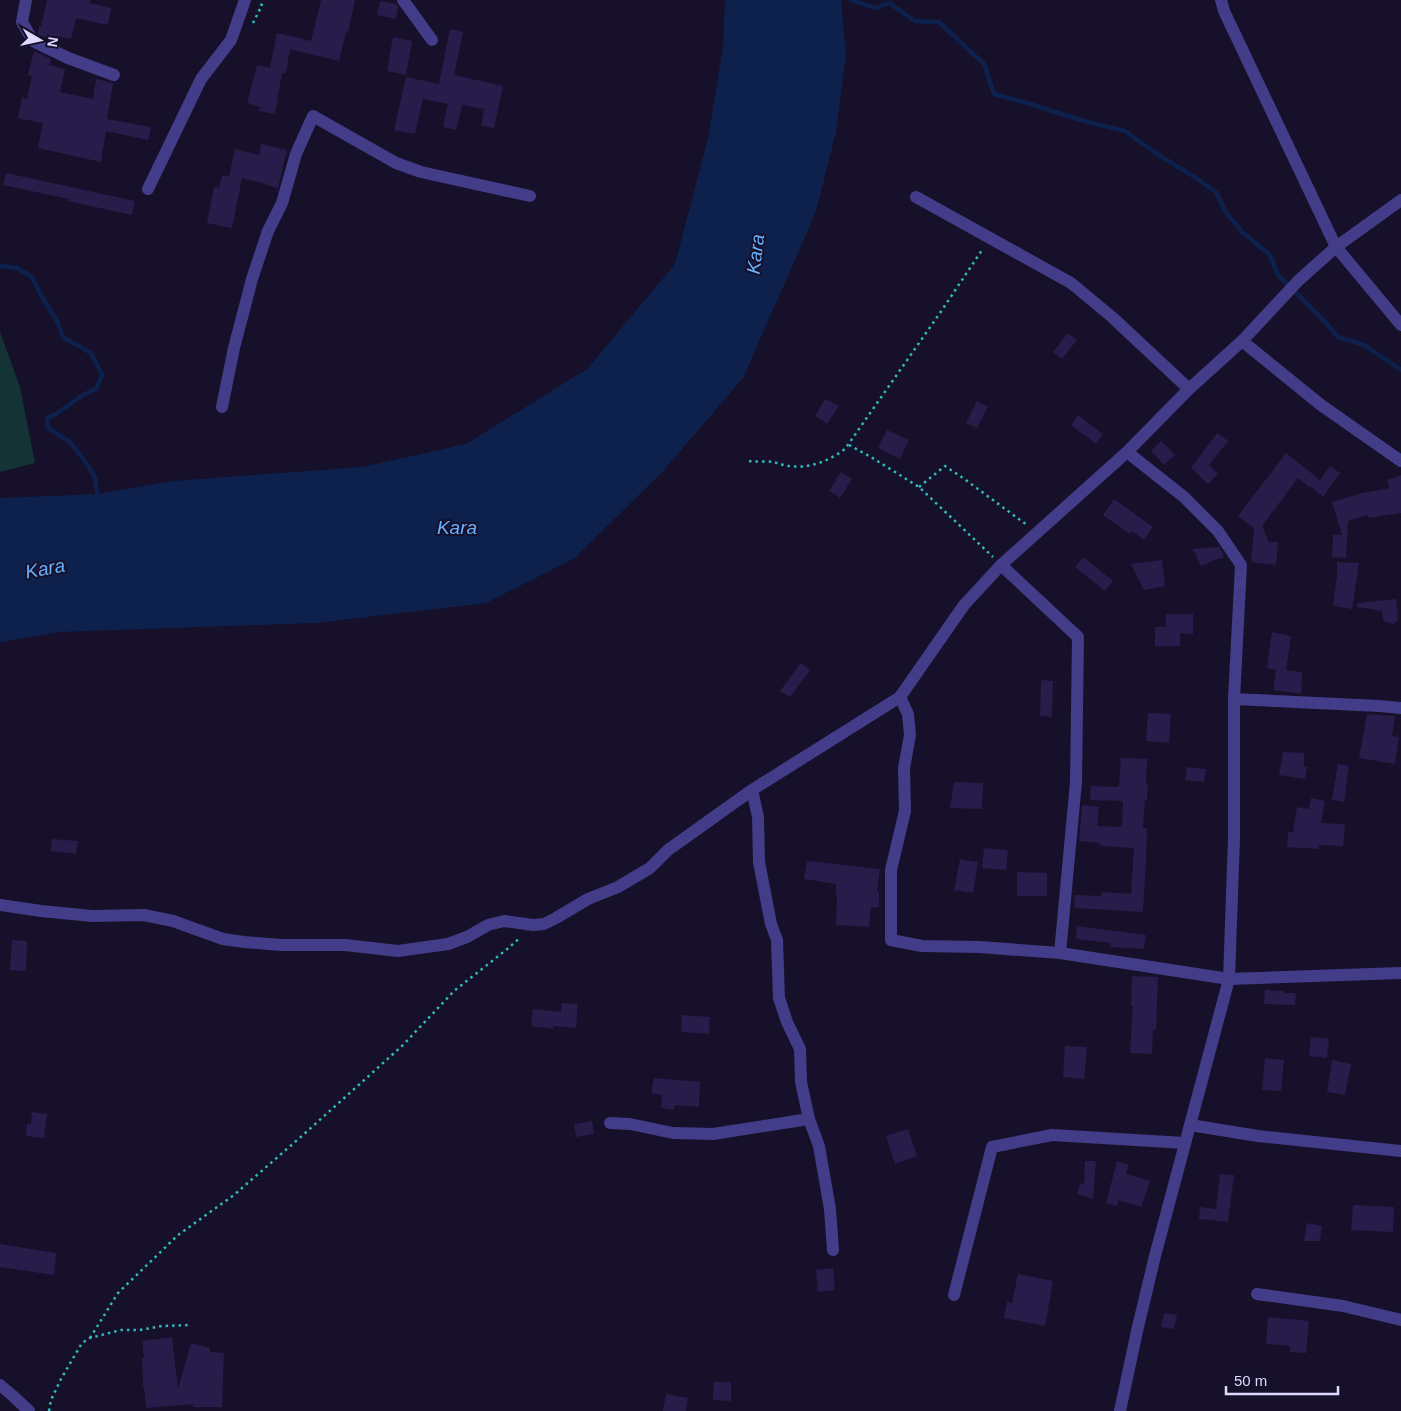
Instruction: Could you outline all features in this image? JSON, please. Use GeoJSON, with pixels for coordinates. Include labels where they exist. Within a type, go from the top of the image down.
{"type":"FeatureCollection","features":[{"type":"Feature","properties":{"kind":"street"},"geometry":{"type":"LineString","coordinates":[[26,0],[22,22],[33,41],[68,58],[114,75]]}},
{"type":"Feature","properties":{"kind":"street"},"geometry":{"type":"LineString","coordinates":[[148,189],[201,79],[231,40],[245,0]]}},
{"type":"Feature","properties":{"kind":"street"},"geometry":{"type":"LineString","coordinates":[[403,0],[432,40]]}},
{"type":"Feature","properties":{"kind":"street"},"geometry":{"type":"LineString","coordinates":[[1221,0],[1224,11],[1336,247],[1401,325]]}},
{"type":"Feature","properties":{"kind":"street"},"geometry":{"type":"LineString","coordinates":[[222,407],[234,348],[252,279],[268,231],[282,204],[296,154],[313,116],[396,163],[421,172],[530,196]]}},
{"type":"Feature","properties":{"kind":"street"},"geometry":{"type":"LineString","coordinates":[[916,197],[1071,283],[1112,317],[1189,389]]}},
{"type":"Feature","properties":{"kind":"street"},"geometry":{"type":"LineString","coordinates":[[0,905],[92,916],[144,915],[173,921],[223,938],[244,942],[282,945],[345,945],[398,951],[448,944],[467,937],[488,925],[504,921],[533,925],[544,924],[556,918],[588,899],[618,886],[650,868],[668,850],[752,790],[900,697],[964,605],[1001,565],[1126,452],[1189,389],[1242,341],[1299,280],[1336,247],[1401,200]]}},
{"type":"Feature","properties":{"kind":"street"},"geometry":{"type":"LineString","coordinates":[[1242,341],[1321,406],[1401,461]]}},
{"type":"Feature","properties":{"kind":"street"},"geometry":{"type":"LineString","coordinates":[[1120,1411],[1155,1256],[1229,979],[1234,838],[1234,699],[1241,564],[1218,530],[1184,497],[1126,452]]}},
{"type":"Feature","properties":{"kind":"street"},"geometry":{"type":"LineString","coordinates":[[1001,565],[1078,637],[1076,782],[1060,952]]}},
{"type":"Feature","properties":{"kind":"street"},"geometry":{"type":"LineString","coordinates":[[900,697],[908,714],[910,735],[904,768],[905,810],[891,870],[892,940],[922,946],[1060,952],[1229,979],[1401,973]]}},
{"type":"Feature","properties":{"kind":"street"},"geometry":{"type":"LineString","coordinates":[[1234,699],[1401,708]]}},
{"type":"Feature","properties":{"kind":"street"},"geometry":{"type":"LineString","coordinates":[[752,790],[758,818],[759,862],[771,924],[777,940],[779,998],[787,1022],[800,1049],[801,1082],[809,1120],[821,1155],[830,1209],[833,1250]]}},
{"type":"Feature","properties":{"kind":"street"},"geometry":{"type":"LineString","coordinates":[[610,1123],[630,1124],[673,1133],[713,1134],[809,1120]]}},
{"type":"Feature","properties":{"kind":"street"},"geometry":{"type":"LineString","coordinates":[[1190,1126],[1258,1136],[1401,1151]]}},
{"type":"Feature","properties":{"kind":"street"},"geometry":{"type":"LineString","coordinates":[[954,1295],[992,1147],[1052,1135],[1185,1143]]}},
{"type":"Feature","properties":{"kind":"street"},"geometry":{"type":"LineString","coordinates":[[1257,1294],[1342,1306],[1401,1320]]}},
{"type":"Feature","properties":{"kind":"street"},"geometry":{"type":"LineString","coordinates":[[0,1385],[29,1411]]}},
{"type":"Feature","properties":{"kind":"path"},"geometry":{"type":"LineString","coordinates":[[749,461],[773,462],[786,466],[800,467],[821,463],[834,457],[849,445],[990,238]]}},
{"type":"Feature","properties":{"kind":"path"},"geometry":{"type":"LineString","coordinates":[[849,445],[919,486],[1001,565]]}},
{"type":"Feature","properties":{"kind":"path"},"geometry":{"type":"LineString","coordinates":[[919,486],[945,466],[1038,533]]}},
{"type":"Feature","properties":{"kind":"path"},"geometry":{"type":"LineString","coordinates":[[90,1338],[118,1293],[178,1235],[234,1195],[296,1141],[403,1045],[454,991],[506,950],[533,925]]}},
{"type":"Feature","properties":{"kind":"path"},"geometry":{"type":"LineString","coordinates":[[49,1411],[51,1400],[61,1379],[82,1343],[90,1338],[121,1330],[191,1325]]}},
{"type":"Feature","properties":{"kind":"green space"},"geometry":{"type":"Polygon","coordinates":[[[0,332],[20,387],[35,463],[0,472],[0,332]]]}},
{"type":"Feature","properties":{"kind":"water","name":"Kara"},"geometry":{"type":"Polygon","coordinates":[[[725,0],[841,0],[846,55],[836,132],[816,212],[743,378],[663,471],[575,558],[486,603],[316,623],[59,632],[0,642],[0,498],[98,494],[173,481],[362,467],[466,444],[587,369],[675,264],[708,138],[723,47],[725,0]]]}},
{"type":"Feature","properties":{"kind":"building"},"geometry":{"type":"Polygon","coordinates":[[[47,0],[90,0],[90,3],[111,8],[108,25],[76,18],[71,39],[56,36],[55,42],[38,33],[47,0]]]}},
{"type":"Feature","properties":{"kind":"building"},"geometry":{"type":"Polygon","coordinates":[[[321,0],[355,0],[348,33],[346,33],[339,61],[290,49],[286,73],[282,73],[275,114],[259,111],[260,107],[247,103],[257,65],[270,68],[277,33],[311,41],[321,0]]]}},
{"type":"Feature","properties":{"kind":"building"},"geometry":{"type":"Polygon","coordinates":[[[380,1],[396,4],[398,7],[396,19],[377,15],[380,1]]]}},
{"type":"Feature","properties":{"kind":"building"},"geometry":{"type":"Polygon","coordinates":[[[450,29],[463,32],[454,75],[503,86],[494,128],[481,126],[484,109],[462,105],[456,130],[443,127],[448,104],[423,99],[415,134],[394,130],[406,77],[439,84],[450,29]]]}},
{"type":"Feature","properties":{"kind":"building"},"geometry":{"type":"Polygon","coordinates":[[[393,37],[412,41],[406,75],[387,71],[393,37]]]}},
{"type":"Feature","properties":{"kind":"building"},"geometry":{"type":"Polygon","coordinates":[[[34,51],[51,59],[49,65],[65,69],[60,92],[93,99],[96,79],[113,83],[107,119],[151,127],[148,140],[106,131],[101,162],[38,148],[43,123],[18,118],[22,97],[27,99],[32,76],[28,75],[34,51]]]}},
{"type":"Feature","properties":{"kind":"building"},"geometry":{"type":"Polygon","coordinates":[[[261,144],[287,150],[278,188],[242,178],[232,228],[207,223],[214,187],[219,188],[222,175],[229,177],[235,149],[259,155],[261,144]]]}},
{"type":"Feature","properties":{"kind":"building"},"geometry":{"type":"Polygon","coordinates":[[[6,173],[135,201],[132,215],[3,185],[6,173]]]}},
{"type":"Feature","properties":{"kind":"building"},"geometry":{"type":"Polygon","coordinates":[[[1068,333],[1077,340],[1062,359],[1053,352],[1068,333]]]}},
{"type":"Feature","properties":{"kind":"building"},"geometry":{"type":"Polygon","coordinates":[[[825,399],[839,406],[827,424],[815,416],[825,399]]]}},
{"type":"Feature","properties":{"kind":"building"},"geometry":{"type":"Polygon","coordinates":[[[977,401],[988,407],[977,428],[966,423],[977,401]]]}},
{"type":"Feature","properties":{"kind":"building"},"geometry":{"type":"Polygon","coordinates":[[[1078,415],[1103,434],[1096,444],[1071,425],[1078,415]]]}},
{"type":"Feature","properties":{"kind":"building"},"geometry":{"type":"Polygon","coordinates":[[[887,430],[909,440],[900,459],[878,448],[887,430]]]}},
{"type":"Feature","properties":{"kind":"building"},"geometry":{"type":"Polygon","coordinates":[[[1217,433],[1228,441],[1209,465],[1218,474],[1208,484],[1191,468],[1217,433]]]}},
{"type":"Feature","properties":{"kind":"building"},"geometry":{"type":"Polygon","coordinates":[[[1161,441],[1175,455],[1164,465],[1151,451],[1161,441]]]}},
{"type":"Feature","properties":{"kind":"building"},"geometry":{"type":"Polygon","coordinates":[[[1286,453],[1320,480],[1330,466],[1340,473],[1323,497],[1298,478],[1262,526],[1269,542],[1278,542],[1276,565],[1251,562],[1254,528],[1238,516],[1286,453]]]}},
{"type":"Feature","properties":{"kind":"building"},"geometry":{"type":"Polygon","coordinates":[[[841,472],[852,479],[840,498],[829,491],[841,472]]]}},
{"type":"Feature","properties":{"kind":"building"},"geometry":{"type":"Polygon","coordinates":[[[1401,475],[1401,513],[1369,518],[1368,515],[1348,521],[1346,558],[1332,557],[1333,535],[1342,535],[1332,502],[1362,493],[1390,488],[1387,480],[1401,475]]]}},
{"type":"Feature","properties":{"kind":"building"},"geometry":{"type":"Polygon","coordinates":[[[1114,499],[1153,527],[1144,540],[1132,531],[1130,534],[1103,515],[1114,499]]]}},
{"type":"Feature","properties":{"kind":"building"},"geometry":{"type":"Polygon","coordinates":[[[1219,547],[1224,558],[1201,566],[1193,549],[1219,547]]]}},
{"type":"Feature","properties":{"kind":"building"},"geometry":{"type":"Polygon","coordinates":[[[1083,557],[1113,581],[1105,591],[1075,567],[1083,557]]]}},
{"type":"Feature","properties":{"kind":"building"},"geometry":{"type":"Polygon","coordinates":[[[1162,560],[1165,586],[1144,590],[1131,564],[1162,560]]]}},
{"type":"Feature","properties":{"kind":"building"},"geometry":{"type":"Polygon","coordinates":[[[1337,562],[1359,563],[1352,609],[1333,606],[1337,562]]]}},
{"type":"Feature","properties":{"kind":"building"},"geometry":{"type":"Polygon","coordinates":[[[1396,599],[1398,617],[1397,621],[1393,624],[1383,619],[1382,611],[1357,607],[1357,603],[1396,599]]]}},
{"type":"Feature","properties":{"kind":"building"},"geometry":{"type":"Polygon","coordinates":[[[1166,614],[1193,614],[1193,634],[1180,633],[1180,646],[1155,646],[1155,627],[1166,627],[1166,614]]]}},
{"type":"Feature","properties":{"kind":"building"},"geometry":{"type":"Polygon","coordinates":[[[1272,632],[1291,636],[1286,670],[1302,672],[1301,694],[1273,690],[1276,670],[1267,668],[1272,632]]]}},
{"type":"Feature","properties":{"kind":"building"},"geometry":{"type":"Polygon","coordinates":[[[801,663],[810,670],[790,697],[780,691],[801,663]]]}},
{"type":"Feature","properties":{"kind":"building"},"geometry":{"type":"Polygon","coordinates":[[[1041,680],[1053,681],[1052,717],[1040,716],[1041,680]]]}},
{"type":"Feature","properties":{"kind":"building"},"geometry":{"type":"Polygon","coordinates":[[[1148,713],[1171,714],[1169,743],[1146,741],[1148,713]]]}},
{"type":"Feature","properties":{"kind":"building"},"geometry":{"type":"Polygon","coordinates":[[[1367,714],[1395,716],[1392,736],[1399,737],[1395,764],[1359,758],[1367,714]]]}},
{"type":"Feature","properties":{"kind":"building"},"geometry":{"type":"Polygon","coordinates":[[[1283,752],[1304,753],[1304,767],[1307,767],[1305,779],[1279,775],[1283,752]]]}},
{"type":"Feature","properties":{"kind":"building"},"geometry":{"type":"Polygon","coordinates":[[[1121,758],[1147,759],[1146,784],[1148,784],[1143,828],[1147,828],[1143,912],[1074,908],[1075,895],[1101,896],[1102,892],[1131,894],[1134,848],[1100,846],[1100,843],[1079,841],[1082,805],[1099,807],[1097,826],[1122,827],[1123,801],[1090,800],[1091,786],[1119,787],[1121,758]]]}},
{"type":"Feature","properties":{"kind":"building"},"geometry":{"type":"Polygon","coordinates":[[[1338,764],[1349,766],[1344,802],[1332,800],[1338,764]]]}},
{"type":"Feature","properties":{"kind":"building"},"geometry":{"type":"Polygon","coordinates":[[[1187,767],[1206,769],[1204,782],[1185,780],[1187,767]]]}},
{"type":"Feature","properties":{"kind":"building"},"geometry":{"type":"Polygon","coordinates":[[[954,782],[983,783],[982,809],[950,808],[954,782]]]}},
{"type":"Feature","properties":{"kind":"building"},"geometry":{"type":"Polygon","coordinates":[[[1311,798],[1325,801],[1321,823],[1345,824],[1343,846],[1319,845],[1319,849],[1287,847],[1288,832],[1293,832],[1297,807],[1309,809],[1311,798]]]}},
{"type":"Feature","properties":{"kind":"building"},"geometry":{"type":"Polygon","coordinates":[[[52,839],[78,841],[76,854],[51,851],[52,839]]]}},
{"type":"Feature","properties":{"kind":"building"},"geometry":{"type":"Polygon","coordinates":[[[984,848],[1008,850],[1006,870],[982,868],[984,848]]]}},
{"type":"Feature","properties":{"kind":"building"},"geometry":{"type":"Polygon","coordinates":[[[960,859],[978,862],[973,893],[954,890],[960,859]]]}},
{"type":"Feature","properties":{"kind":"building"},"geometry":{"type":"Polygon","coordinates":[[[807,861],[880,869],[877,892],[879,892],[879,907],[871,907],[869,927],[836,925],[836,884],[804,879],[807,861]]]}},
{"type":"Feature","properties":{"kind":"building"},"geometry":{"type":"Polygon","coordinates":[[[1017,872],[1047,873],[1047,896],[1017,896],[1017,872]]]}},
{"type":"Feature","properties":{"kind":"building"},"geometry":{"type":"Polygon","coordinates":[[[1077,926],[1146,935],[1144,949],[1110,947],[1111,943],[1076,939],[1077,926]]]}},
{"type":"Feature","properties":{"kind":"building"},"geometry":{"type":"Polygon","coordinates":[[[12,940],[27,941],[26,971],[10,970],[12,940]]]}},
{"type":"Feature","properties":{"kind":"building"},"geometry":{"type":"Polygon","coordinates":[[[1132,976],[1158,977],[1156,1030],[1153,1030],[1152,1054],[1130,1053],[1133,1006],[1131,1006],[1132,976]]]}},
{"type":"Feature","properties":{"kind":"building"},"geometry":{"type":"Polygon","coordinates":[[[1265,990],[1296,993],[1295,1005],[1264,1004],[1265,990]]]}},
{"type":"Feature","properties":{"kind":"building"},"geometry":{"type":"Polygon","coordinates":[[[562,1003],[578,1004],[576,1028],[553,1026],[553,1029],[531,1026],[533,1009],[561,1012],[562,1003]]]}},
{"type":"Feature","properties":{"kind":"building"},"geometry":{"type":"Polygon","coordinates":[[[682,1015],[710,1017],[709,1034],[681,1032],[682,1015]]]}},
{"type":"Feature","properties":{"kind":"building"},"geometry":{"type":"Polygon","coordinates":[[[1311,1037],[1329,1039],[1327,1058],[1309,1056],[1311,1037]]]}},
{"type":"Feature","properties":{"kind":"building"},"geometry":{"type":"Polygon","coordinates":[[[1065,1046],[1087,1047],[1084,1079],[1063,1077],[1065,1046]]]}},
{"type":"Feature","properties":{"kind":"building"},"geometry":{"type":"Polygon","coordinates":[[[1265,1058],[1284,1060],[1281,1091],[1262,1090],[1265,1058]]]}},
{"type":"Feature","properties":{"kind":"building"},"geometry":{"type":"Polygon","coordinates":[[[1332,1060],[1351,1064],[1345,1095],[1327,1092],[1332,1060]]]}},
{"type":"Feature","properties":{"kind":"building"},"geometry":{"type":"Polygon","coordinates":[[[654,1078],[700,1082],[699,1107],[675,1105],[674,1110],[661,1108],[662,1095],[651,1093],[654,1078]]]}},
{"type":"Feature","properties":{"kind":"building"},"geometry":{"type":"Polygon","coordinates":[[[32,1112],[47,1114],[44,1138],[26,1136],[27,1124],[31,1124],[32,1112]]]}},
{"type":"Feature","properties":{"kind":"building"},"geometry":{"type":"Polygon","coordinates":[[[592,1121],[594,1134],[576,1137],[574,1124],[592,1121]]]}},
{"type":"Feature","properties":{"kind":"building"},"geometry":{"type":"Polygon","coordinates":[[[908,1129],[917,1156],[895,1164],[886,1136],[908,1129]]]}},
{"type":"Feature","properties":{"kind":"building"},"geometry":{"type":"Polygon","coordinates":[[[1085,1161],[1096,1161],[1093,1199],[1077,1194],[1080,1183],[1084,1184],[1085,1161]]]}},
{"type":"Feature","properties":{"kind":"building"},"geometry":{"type":"Polygon","coordinates":[[[1117,1161],[1129,1165],[1126,1174],[1150,1181],[1141,1207],[1119,1200],[1117,1206],[1106,1203],[1117,1161]]]}},
{"type":"Feature","properties":{"kind":"building"},"geometry":{"type":"Polygon","coordinates":[[[1220,1174],[1234,1175],[1228,1222],[1199,1219],[1200,1207],[1216,1209],[1220,1174]]]}},
{"type":"Feature","properties":{"kind":"building"},"geometry":{"type":"Polygon","coordinates":[[[1353,1205],[1394,1207],[1393,1232],[1351,1230],[1353,1205]]]}},
{"type":"Feature","properties":{"kind":"building"},"geometry":{"type":"Polygon","coordinates":[[[1307,1223],[1322,1226],[1320,1241],[1304,1241],[1307,1223]]]}},
{"type":"Feature","properties":{"kind":"building"},"geometry":{"type":"Polygon","coordinates":[[[0,1244],[56,1253],[54,1275],[0,1267],[0,1244]]]}},
{"type":"Feature","properties":{"kind":"building"},"geometry":{"type":"Polygon","coordinates":[[[833,1268],[835,1290],[818,1292],[816,1270],[833,1268]]]}},
{"type":"Feature","properties":{"kind":"building"},"geometry":{"type":"Polygon","coordinates":[[[1018,1274],[1053,1281],[1045,1326],[1004,1318],[1007,1302],[1012,1303],[1018,1274]]]}},
{"type":"Feature","properties":{"kind":"building"},"geometry":{"type":"Polygon","coordinates":[[[1164,1313],[1177,1315],[1174,1329],[1161,1327],[1164,1313]]]}},
{"type":"Feature","properties":{"kind":"building"},"geometry":{"type":"Polygon","coordinates":[[[1268,1317],[1309,1321],[1306,1353],[1290,1352],[1290,1346],[1266,1344],[1268,1317]]]}},
{"type":"Feature","properties":{"kind":"building"},"geometry":{"type":"Polygon","coordinates":[[[172,1337],[178,1389],[191,1343],[210,1348],[210,1352],[224,1353],[222,1407],[193,1407],[193,1404],[146,1408],[143,1387],[142,1358],[144,1358],[142,1341],[172,1337]]]}},
{"type":"Feature","properties":{"kind":"building"},"geometry":{"type":"Polygon","coordinates":[[[714,1382],[731,1382],[731,1401],[713,1400],[714,1382]]]}},
{"type":"Feature","properties":{"kind":"building"},"geometry":{"type":"Polygon","coordinates":[[[666,1394],[688,1398],[686,1411],[663,1411],[666,1394]]]}},
{"type":"Feature","properties":{"kind":"waterway"},"geometry":{"type":"LineString","coordinates":[[851,0],[875,8],[889,3],[915,21],[939,22],[984,64],[994,94],[1084,121],[1125,131],[1157,154],[1193,176],[1216,192],[1225,211],[1242,232],[1270,255],[1278,275],[1338,337],[1364,345],[1401,370]]}},
{"type":"Feature","properties":{"kind":"waterway"},"geometry":{"type":"LineString","coordinates":[[0,267],[17,268],[32,277],[57,321],[63,337],[91,353],[102,375],[96,389],[47,418],[48,428],[70,442],[89,467],[95,478],[98,498]]}}]}
